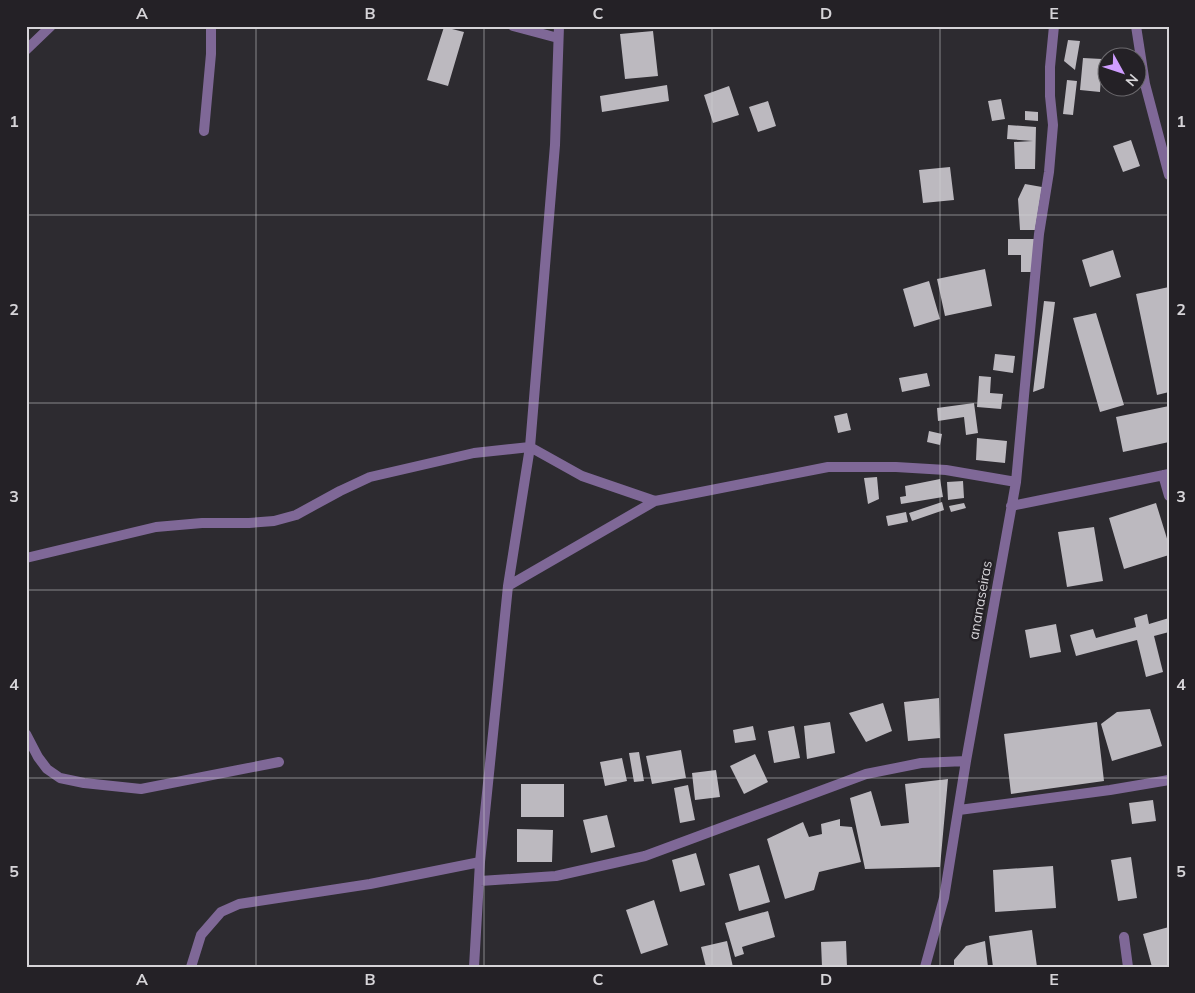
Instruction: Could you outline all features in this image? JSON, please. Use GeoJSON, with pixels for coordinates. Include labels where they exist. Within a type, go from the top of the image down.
{"type":"FeatureCollection","features":[{"type":"Feature","properties":{"kind":"street"},"geometry":{"type":"LineString","coordinates":[[26,50],[51,26]]}},
{"type":"Feature","properties":{"kind":"street"},"geometry":{"type":"LineString","coordinates":[[204,132],[211,54],[211,26]]}},
{"type":"Feature","properties":{"kind":"street"},"geometry":{"type":"LineString","coordinates":[[513,26],[558,38]]}},
{"type":"Feature","properties":{"kind":"street"},"geometry":{"type":"LineString","coordinates":[[474,967],[480,862],[508,586],[530,447],[554,145],[558,26]]}},
{"type":"Feature","properties":{"kind":"street","name":"ananaseiras"},"geometry":{"type":"LineString","coordinates":[[925,967],[944,898],[966,761],[1016,482],[1039,234],[1050,172],[1053,125],[1050,67],[1054,26]]}},
{"type":"Feature","properties":{"kind":"street"},"geometry":{"type":"LineString","coordinates":[[1136,26],[1145,84],[1169,175]]}},
{"type":"Feature","properties":{"kind":"street"},"geometry":{"type":"LineString","coordinates":[[26,558],[156,527],[202,522],[249,523],[274,521],[296,515],[370,477],[474,453],[530,447],[582,476],[655,501]]}},
{"type":"Feature","properties":{"kind":"street"},"geometry":{"type":"LineString","coordinates":[[508,586],[655,501],[828,467],[896,467],[946,470],[1016,482]]}},
{"type":"Feature","properties":{"kind":"street"},"geometry":{"type":"LineString","coordinates":[[1011,506],[1166,474],[1169,496]]}},
{"type":"Feature","properties":{"kind":"street"},"geometry":{"type":"LineString","coordinates":[[26,734],[38,757],[47,769],[60,778],[84,783],[141,789],[279,762]]}},
{"type":"Feature","properties":{"kind":"street"},"geometry":{"type":"LineString","coordinates":[[480,880],[556,876],[646,856],[866,774],[921,763],[966,761]]}},
{"type":"Feature","properties":{"kind":"street"},"geometry":{"type":"LineString","coordinates":[[959,810],[1110,790],[1169,780]]}},
{"type":"Feature","properties":{"kind":"street"},"geometry":{"type":"LineString","coordinates":[[191,967],[201,935],[221,912],[239,904],[370,884],[480,862]]}},
{"type":"Feature","properties":{"kind":"street"},"geometry":{"type":"LineString","coordinates":[[1124,937],[1128,967]]}},
{"type":"Feature","properties":{"kind":"building"},"geometry":{"type":"Polygon","coordinates":[[[444,27],[464,32],[448,86],[427,80],[444,27]]]}},
{"type":"Feature","properties":{"kind":"building"},"geometry":{"type":"Polygon","coordinates":[[[653,31],[658,76],[625,79],[620,34],[653,31]]]}},
{"type":"Feature","properties":{"kind":"building"},"geometry":{"type":"Polygon","coordinates":[[[1068,40],[1080,41],[1075,70],[1064,61],[1068,40]]]}},
{"type":"Feature","properties":{"kind":"building"},"geometry":{"type":"Polygon","coordinates":[[[1083,58],[1098,59],[1098,92],[1080,90],[1083,58]]]}},
{"type":"Feature","properties":{"kind":"building"},"geometry":{"type":"Polygon","coordinates":[[[1067,80],[1077,81],[1073,115],[1063,114],[1067,80]]]}},
{"type":"Feature","properties":{"kind":"building"},"geometry":{"type":"Polygon","coordinates":[[[667,85],[669,101],[602,112],[600,96],[667,85]]]}},
{"type":"Feature","properties":{"kind":"building"},"geometry":{"type":"Polygon","coordinates":[[[729,86],[739,115],[713,123],[704,95],[729,86]]]}},
{"type":"Feature","properties":{"kind":"building"},"geometry":{"type":"Polygon","coordinates":[[[1001,99],[1005,119],[992,121],[988,101],[1001,99]]]}},
{"type":"Feature","properties":{"kind":"building"},"geometry":{"type":"Polygon","coordinates":[[[768,101],[776,126],[758,132],[749,107],[768,101]]]}},
{"type":"Feature","properties":{"kind":"building"},"geometry":{"type":"Polygon","coordinates":[[[1025,111],[1038,112],[1038,121],[1025,120],[1025,111]]]}},
{"type":"Feature","properties":{"kind":"building"},"geometry":{"type":"Polygon","coordinates":[[[1008,125],[1036,127],[1035,169],[1015,169],[1014,142],[1033,141],[1007,139],[1008,125]]]}},
{"type":"Feature","properties":{"kind":"building"},"geometry":{"type":"Polygon","coordinates":[[[1131,140],[1140,166],[1123,172],[1113,146],[1131,140]]]}},
{"type":"Feature","properties":{"kind":"building"},"geometry":{"type":"Polygon","coordinates":[[[950,167],[954,200],[923,203],[919,170],[950,167]]]}},
{"type":"Feature","properties":{"kind":"building"},"geometry":{"type":"Polygon","coordinates":[[[1025,184],[1042,187],[1035,230],[1020,230],[1018,199],[1025,184]]]}},
{"type":"Feature","properties":{"kind":"building"},"geometry":{"type":"Polygon","coordinates":[[[1008,239],[1034,239],[1034,272],[1021,272],[1021,255],[1008,255],[1008,239]]]}},
{"type":"Feature","properties":{"kind":"building"},"geometry":{"type":"Polygon","coordinates":[[[1113,250],[1121,277],[1090,287],[1082,260],[1113,250]]]}},
{"type":"Feature","properties":{"kind":"building"},"geometry":{"type":"Polygon","coordinates":[[[985,269],[992,306],[945,316],[937,279],[985,269]]]}},
{"type":"Feature","properties":{"kind":"building"},"geometry":{"type":"Polygon","coordinates":[[[929,281],[940,319],[914,327],[903,289],[929,281]]]}},
{"type":"Feature","properties":{"kind":"building"},"geometry":{"type":"Polygon","coordinates":[[[1169,287],[1169,392],[1157,395],[1136,294],[1169,287]]]}},
{"type":"Feature","properties":{"kind":"building"},"geometry":{"type":"Polygon","coordinates":[[[1044,301],[1055,302],[1044,388],[1033,392],[1044,301]]]}},
{"type":"Feature","properties":{"kind":"building"},"geometry":{"type":"Polygon","coordinates":[[[1096,313],[1124,405],[1100,412],[1073,318],[1096,313]]]}},
{"type":"Feature","properties":{"kind":"building"},"geometry":{"type":"Polygon","coordinates":[[[995,354],[1015,356],[1013,373],[993,370],[995,354]]]}},
{"type":"Feature","properties":{"kind":"building"},"geometry":{"type":"Polygon","coordinates":[[[927,373],[930,386],[902,392],[899,378],[927,373]]]}},
{"type":"Feature","properties":{"kind":"building"},"geometry":{"type":"Polygon","coordinates":[[[979,376],[991,377],[990,393],[1003,394],[1001,409],[977,407],[979,376]]]}},
{"type":"Feature","properties":{"kind":"building"},"geometry":{"type":"Polygon","coordinates":[[[974,403],[978,433],[966,435],[964,417],[938,421],[937,408],[974,403]]]}},
{"type":"Feature","properties":{"kind":"building"},"geometry":{"type":"Polygon","coordinates":[[[1169,406],[1169,442],[1123,452],[1116,417],[1169,406]]]}},
{"type":"Feature","properties":{"kind":"building"},"geometry":{"type":"Polygon","coordinates":[[[847,413],[851,430],[838,433],[834,416],[847,413]]]}},
{"type":"Feature","properties":{"kind":"building"},"geometry":{"type":"Polygon","coordinates":[[[929,431],[942,434],[940,445],[927,442],[929,431]]]}},
{"type":"Feature","properties":{"kind":"building"},"geometry":{"type":"Polygon","coordinates":[[[977,438],[1007,441],[1005,463],[976,460],[977,438]]]}},
{"type":"Feature","properties":{"kind":"building"},"geometry":{"type":"Polygon","coordinates":[[[877,477],[879,499],[868,504],[864,478],[877,477]]]}},
{"type":"Feature","properties":{"kind":"building"},"geometry":{"type":"Polygon","coordinates":[[[940,479],[943,497],[901,504],[900,497],[906,496],[905,486],[940,479]]]}},
{"type":"Feature","properties":{"kind":"building"},"geometry":{"type":"Polygon","coordinates":[[[963,481],[964,498],[948,500],[947,482],[963,481]]]}},
{"type":"Feature","properties":{"kind":"building"},"geometry":{"type":"Polygon","coordinates":[[[942,502],[944,510],[912,521],[909,513],[942,502]]]}},
{"type":"Feature","properties":{"kind":"building"},"geometry":{"type":"Polygon","coordinates":[[[964,503],[966,508],[951,512],[949,506],[964,503]]]}},
{"type":"Feature","properties":{"kind":"building"},"geometry":{"type":"Polygon","coordinates":[[[1156,503],[1169,545],[1169,555],[1124,569],[1109,518],[1156,503]]]}},
{"type":"Feature","properties":{"kind":"building"},"geometry":{"type":"Polygon","coordinates":[[[906,512],[908,522],[888,526],[886,516],[906,512]]]}},
{"type":"Feature","properties":{"kind":"building"},"geometry":{"type":"Polygon","coordinates":[[[1094,527],[1103,581],[1067,587],[1058,532],[1094,527]]]}},
{"type":"Feature","properties":{"kind":"building"},"geometry":{"type":"Polygon","coordinates":[[[1147,614],[1149,624],[1169,618],[1169,632],[1154,636],[1163,672],[1146,677],[1137,640],[1076,656],[1070,635],[1093,629],[1096,638],[1136,627],[1134,618],[1147,614]]]}},
{"type":"Feature","properties":{"kind":"building"},"geometry":{"type":"Polygon","coordinates":[[[1056,624],[1061,652],[1030,658],[1025,630],[1056,624]]]}},
{"type":"Feature","properties":{"kind":"building"},"geometry":{"type":"Polygon","coordinates":[[[939,698],[940,738],[908,741],[904,702],[939,698]]]}},
{"type":"Feature","properties":{"kind":"building"},"geometry":{"type":"Polygon","coordinates":[[[883,703],[892,731],[866,742],[849,713],[883,703]]]}},
{"type":"Feature","properties":{"kind":"building"},"geometry":{"type":"Polygon","coordinates":[[[1150,709],[1162,746],[1112,761],[1101,724],[1117,712],[1150,709]]]}},
{"type":"Feature","properties":{"kind":"building"},"geometry":{"type":"Polygon","coordinates":[[[830,722],[835,753],[807,759],[804,726],[830,722]]]}},
{"type":"Feature","properties":{"kind":"building"},"geometry":{"type":"Polygon","coordinates":[[[1097,722],[1104,781],[1011,794],[1004,734],[1097,722]]]}},
{"type":"Feature","properties":{"kind":"building"},"geometry":{"type":"Polygon","coordinates":[[[753,726],[756,740],[735,743],[733,730],[753,726]]]}},
{"type":"Feature","properties":{"kind":"building"},"geometry":{"type":"Polygon","coordinates":[[[794,726],[800,758],[774,763],[768,731],[794,726]]]}},
{"type":"Feature","properties":{"kind":"building"},"geometry":{"type":"Polygon","coordinates":[[[681,750],[686,778],[652,784],[646,756],[681,750]]]}},
{"type":"Feature","properties":{"kind":"building"},"geometry":{"type":"Polygon","coordinates":[[[639,752],[644,781],[634,782],[629,753],[639,752]]]}},
{"type":"Feature","properties":{"kind":"building"},"geometry":{"type":"Polygon","coordinates":[[[755,754],[768,782],[744,794],[730,766],[755,754]]]}},
{"type":"Feature","properties":{"kind":"building"},"geometry":{"type":"Polygon","coordinates":[[[622,758],[627,781],[605,786],[600,762],[622,758]]]}},
{"type":"Feature","properties":{"kind":"building"},"geometry":{"type":"Polygon","coordinates":[[[716,770],[720,797],[695,800],[692,773],[716,770]]]}},
{"type":"Feature","properties":{"kind":"building"},"geometry":{"type":"Polygon","coordinates":[[[948,779],[940,867],[865,869],[850,798],[871,791],[881,826],[909,823],[905,784],[948,779]]]}},
{"type":"Feature","properties":{"kind":"building"},"geometry":{"type":"Polygon","coordinates":[[[521,784],[564,784],[564,817],[521,817],[521,784]]]}},
{"type":"Feature","properties":{"kind":"building"},"geometry":{"type":"Polygon","coordinates":[[[688,785],[695,820],[680,823],[674,788],[688,785]]]}},
{"type":"Feature","properties":{"kind":"building"},"geometry":{"type":"Polygon","coordinates":[[[1153,800],[1156,821],[1132,824],[1129,803],[1153,800]]]}},
{"type":"Feature","properties":{"kind":"building"},"geometry":{"type":"Polygon","coordinates":[[[607,815],[615,847],[591,853],[583,820],[607,815]]]}},
{"type":"Feature","properties":{"kind":"building"},"geometry":{"type":"Polygon","coordinates":[[[840,819],[840,826],[852,827],[861,862],[819,872],[814,890],[785,899],[767,839],[803,822],[809,837],[822,834],[821,824],[840,819]]]}},
{"type":"Feature","properties":{"kind":"building"},"geometry":{"type":"Polygon","coordinates":[[[517,829],[553,830],[552,862],[517,862],[517,829]]]}},
{"type":"Feature","properties":{"kind":"building"},"geometry":{"type":"Polygon","coordinates":[[[696,853],[705,885],[680,892],[672,860],[696,853]]]}},
{"type":"Feature","properties":{"kind":"building"},"geometry":{"type":"Polygon","coordinates":[[[1131,857],[1137,898],[1118,901],[1111,860],[1131,857]]]}},
{"type":"Feature","properties":{"kind":"building"},"geometry":{"type":"Polygon","coordinates":[[[759,865],[770,902],[739,911],[729,874],[759,865]]]}},
{"type":"Feature","properties":{"kind":"building"},"geometry":{"type":"Polygon","coordinates":[[[1053,866],[1056,908],[995,912],[993,870],[1053,866]]]}},
{"type":"Feature","properties":{"kind":"building"},"geometry":{"type":"Polygon","coordinates":[[[654,900],[668,945],[641,954],[626,910],[654,900]]]}},
{"type":"Feature","properties":{"kind":"building"},"geometry":{"type":"Polygon","coordinates":[[[768,911],[775,937],[742,947],[744,954],[735,957],[725,923],[768,911]]]}},
{"type":"Feature","properties":{"kind":"building"},"geometry":{"type":"Polygon","coordinates":[[[1169,927],[1169,967],[1152,967],[1143,934],[1169,927]]]}},
{"type":"Feature","properties":{"kind":"building"},"geometry":{"type":"Polygon","coordinates":[[[1032,930],[1037,967],[993,967],[989,936],[1032,930]]]}},
{"type":"Feature","properties":{"kind":"building"},"geometry":{"type":"Polygon","coordinates":[[[727,941],[733,967],[706,967],[701,947],[727,941]]]}},
{"type":"Feature","properties":{"kind":"building"},"geometry":{"type":"Polygon","coordinates":[[[846,941],[847,967],[822,967],[821,942],[846,941]]]}},
{"type":"Feature","properties":{"kind":"building"},"geometry":{"type":"Polygon","coordinates":[[[985,941],[988,967],[954,967],[954,960],[966,946],[985,941]]]}}]}
